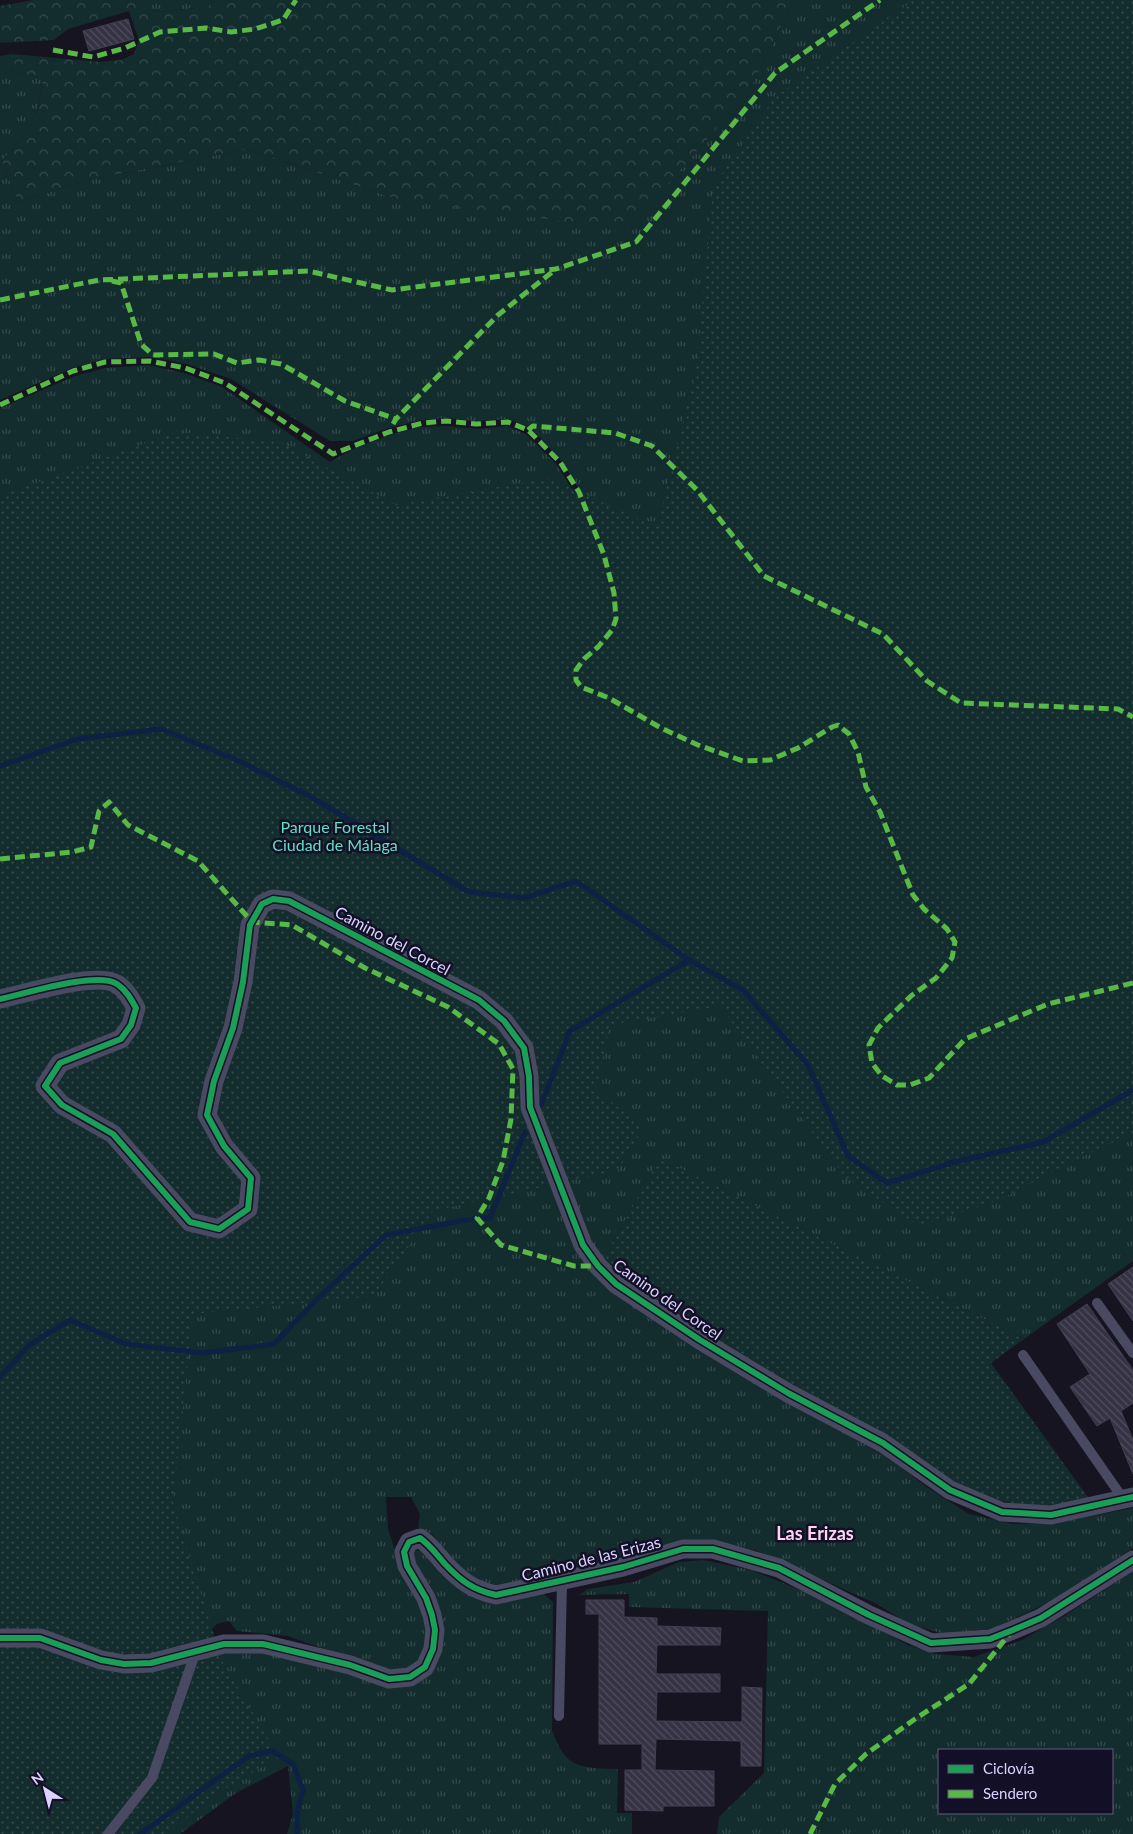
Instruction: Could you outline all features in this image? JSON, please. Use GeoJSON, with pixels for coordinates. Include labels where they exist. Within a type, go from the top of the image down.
{"type":"FeatureCollection","features":[{"type":"Feature","properties":{"kind":"street","name":"Camino del Corcel"},"geometry":{"type":"LineString","coordinates":[[0,999],[86,979],[115,983],[127,992],[136,1008],[131,1025],[120,1039],[60,1063],[45,1086],[62,1105],[113,1134],[190,1222],[219,1229],[248,1209],[251,1178],[224,1146],[207,1115],[214,1082],[233,1028],[243,982],[250,925],[262,904],[273,899],[289,900],[479,1000],[504,1022],[524,1048],[529,1076],[530,1107],[583,1245],[598,1266],[616,1284],[700,1340],[788,1393],[884,1443],[950,1490],[1002,1512],[1051,1515],[1128,1498]]}},
{"type":"Feature","properties":{"kind":"street","name":"Camino de las Erizas"},"geometry":{"type":"LineString","coordinates":[[197,1650],[224,1644],[263,1644],[350,1665],[389,1678],[410,1677],[425,1666],[433,1648],[434,1639],[432,1615],[426,1598],[407,1566],[404,1552],[409,1542],[420,1538],[430,1545],[445,1564],[470,1587],[479,1592],[496,1595],[562,1582],[623,1567],[683,1549],[713,1549],[779,1568],[869,1615],[931,1643],[990,1639],[1013,1630],[1041,1618],[1133,1560]]}},
{"type":"Feature","properties":{"kind":"street"},"geometry":{"type":"LineString","coordinates":[[0,1638],[40,1638],[101,1660],[124,1664],[151,1663],[197,1650]]}},
{"type":"Feature","properties":{"kind":"lane"},"geometry":{"type":"LineString","coordinates":[[1097,1303],[1133,1354]]}},
{"type":"Feature","properties":{"kind":"lane"},"geometry":{"type":"LineString","coordinates":[[1023,1355],[1128,1498]]}},
{"type":"Feature","properties":{"kind":"lane"},"geometry":{"type":"LineString","coordinates":[[559,1716],[562,1582]]}},
{"type":"Feature","properties":{"kind":"lane"},"geometry":{"type":"LineString","coordinates":[[108,1834],[152,1778],[197,1650]]}},
{"type":"Feature","properties":{"kind":"green space"},"geometry":{"type":"Polygon","coordinates":[[[34,0],[127,0],[157,12],[207,7],[217,0],[794,0],[749,91],[628,230],[396,199],[248,149],[87,180],[18,202],[2,161],[35,121],[43,78],[0,69],[0,56],[12,54],[100,62],[121,60],[134,54],[139,40],[129,11],[68,29],[54,40],[0,43],[0,6],[34,0]]]}},
{"type":"Feature","properties":{"kind":"green space"},"geometry":{"type":"Polygon","coordinates":[[[127,0],[217,0],[207,7],[157,12],[127,0]]]}},
{"type":"Feature","properties":{"kind":"green space"},"geometry":{"type":"Polygon","coordinates":[[[794,0],[1133,0],[1133,980],[606,553],[580,490],[560,459],[531,428],[509,419],[475,421],[446,418],[422,420],[389,428],[353,441],[330,441],[231,379],[187,364],[151,357],[104,359],[72,368],[0,400],[0,69],[43,78],[35,121],[2,161],[18,202],[87,180],[248,149],[396,199],[749,91],[794,0]]]}},
{"type":"Feature","properties":{"kind":"green space","name":"Parque Forestal Ciudad de Málaga"},"geometry":{"type":"Polygon","coordinates":[[[914,0],[1133,0],[1133,1133],[1065,1165],[1000,1200],[919,1226],[845,1177],[720,1006],[610,1025],[596,1090],[644,1127],[618,1170],[433,1211],[374,1296],[193,1314],[173,1503],[222,1661],[279,1757],[213,1796],[167,1834],[0,1834],[0,496],[176,432],[280,442],[396,505],[549,478],[657,527],[697,365],[713,187],[775,97],[914,0]]]}},
{"type":"Feature","properties":{"kind":"green space"},"geometry":{"type":"Polygon","coordinates":[[[149,365],[184,373],[222,387],[330,462],[355,448],[419,427],[448,426],[477,429],[507,426],[526,434],[556,464],[575,494],[1133,988],[1133,1261],[1024,1339],[660,1159],[602,1261],[588,1237],[537,1106],[0,987],[0,408],[75,376],[105,368],[149,365]]]}},
{"type":"Feature","properties":{"kind":"green space"},"geometry":{"type":"Polygon","coordinates":[[[0,1006],[475,1008],[581,1253],[880,1450],[925,1486],[969,1514],[1013,1524],[1056,1523],[1133,1508],[1133,1548],[1054,1600],[992,1629],[941,1633],[909,1624],[877,1604],[755,1550],[696,1541],[501,1588],[480,1583],[455,1564],[432,1534],[418,1527],[420,1514],[411,1497],[386,1497],[388,1529],[399,1563],[416,1588],[427,1622],[428,1647],[418,1663],[403,1673],[385,1672],[288,1636],[237,1631],[229,1621],[217,1624],[200,1641],[0,1006]]]}},
{"type":"Feature","properties":{"kind":"green space"},"geometry":{"type":"Polygon","coordinates":[[[660,1158],[1024,1339],[991,1363],[1090,1500],[1067,1505],[1027,1506],[981,1497],[936,1473],[704,1334],[620,1276],[602,1261],[660,1158]]]}},
{"type":"Feature","properties":{"kind":"green space"},"geometry":{"type":"Polygon","coordinates":[[[423,1549],[450,1578],[513,1598],[544,1594],[553,1602],[552,1730],[563,1752],[576,1764],[584,1767],[618,1769],[617,1813],[632,1813],[632,1834],[287,1834],[293,1814],[288,1766],[236,1793],[180,1834],[114,1834],[218,1651],[248,1650],[371,1677],[434,1665],[418,1567],[413,1556],[415,1551],[423,1549]]]}},
{"type":"Feature","properties":{"kind":"green space"},"geometry":{"type":"Polygon","coordinates":[[[704,1560],[751,1570],[803,1591],[864,1620],[908,1645],[936,1654],[974,1657],[1022,1640],[1066,1615],[1133,1571],[1133,1834],[717,1834],[719,1817],[764,1773],[768,1611],[629,1607],[629,1594],[579,1595],[588,1589],[634,1582],[679,1562],[704,1560]]]}},
{"type":"Feature","properties":{"kind":"building"},"geometry":{"type":"Polygon","coordinates":[[[128,19],[134,39],[89,51],[83,31],[128,19]]]}},
{"type":"Feature","properties":{"kind":"building"},"geometry":{"type":"Polygon","coordinates":[[[1133,1267],[1133,1321],[1108,1284],[1133,1267]]]}},
{"type":"Feature","properties":{"kind":"building"},"geometry":{"type":"Polygon","coordinates":[[[1087,1304],[1133,1370],[1133,1403],[1121,1411],[1133,1440],[1133,1474],[1110,1418],[1097,1426],[1070,1387],[1090,1374],[1057,1324],[1087,1304]]]}},
{"type":"Feature","properties":{"kind":"building"},"geometry":{"type":"Polygon","coordinates":[[[586,1600],[624,1600],[624,1617],[657,1618],[657,1626],[721,1628],[720,1645],[657,1645],[656,1674],[720,1674],[720,1692],[657,1692],[656,1721],[742,1722],[742,1687],[762,1688],[761,1766],[741,1766],[741,1741],[656,1739],[655,1770],[714,1771],[714,1806],[663,1806],[663,1811],[625,1810],[625,1770],[642,1770],[642,1744],[599,1744],[599,1614],[586,1614],[586,1600]]]}},
{"type":"Feature","properties":{"kind":"waterway"},"geometry":{"type":"LineString","coordinates":[[0,766],[78,739],[161,729],[237,760],[313,798],[469,892],[524,898],[576,881],[689,960],[743,990],[808,1065],[848,1156],[887,1183],[954,1162],[1043,1142],[1133,1090]]}},
{"type":"Feature","properties":{"kind":"waterway"},"geometry":{"type":"LineString","coordinates":[[541,1105],[570,1031],[689,960]]}},
{"type":"Feature","properties":{"kind":"waterway"},"geometry":{"type":"LineString","coordinates":[[0,1377],[29,1345],[70,1320],[126,1344],[202,1353],[274,1344],[318,1298],[386,1235],[477,1218],[490,1218],[525,1132]]}},
{"type":"Feature","properties":{"kind":"waterway"},"geometry":{"type":"LineString","coordinates":[[140,1834],[249,1756],[272,1751],[293,1764],[303,1790],[297,1812],[297,1834]]}},
{"type":"Feature","properties":{"kind":"marked path"},"geometry":{"type":"LineString","coordinates":[[53,50],[93,57],[125,48],[160,32],[206,28],[231,32],[255,29],[283,20],[296,0]]}},
{"type":"Feature","properties":{"kind":"marked path"},"geometry":{"type":"LineString","coordinates":[[0,300],[99,280],[308,271],[392,290],[556,269],[636,242],[775,73],[880,0]]}},
{"type":"Feature","properties":{"kind":"marked path"},"geometry":{"type":"LineString","coordinates":[[393,424],[498,315],[556,269]]}},
{"type":"Feature","properties":{"kind":"marked path"},"geometry":{"type":"LineString","coordinates":[[112,281],[121,283],[141,344],[153,355],[214,354],[237,363],[259,360],[281,364],[345,401],[396,419]]}},
{"type":"Feature","properties":{"kind":"marked path"},"geometry":{"type":"LineString","coordinates":[[0,405],[73,371],[105,362],[150,361],[185,368],[225,383],[333,454],[389,432],[423,423],[446,421],[476,424],[508,422],[528,430],[560,462],[579,492],[604,555],[614,593],[616,619],[612,630],[576,670],[576,680],[581,687],[609,698],[661,728],[698,745],[743,761],[770,760],[798,748],[838,725],[849,734],[858,752],[866,787],[880,812],[913,895],[924,909],[947,929],[955,942],[952,958],[936,978],[911,996],[878,1028],[869,1045],[872,1063],[882,1076],[897,1085],[910,1085],[929,1078],[965,1039],[1048,1004],[1133,983]]}},
{"type":"Feature","properties":{"kind":"marked path"},"geometry":{"type":"LineString","coordinates":[[528,430],[533,426],[615,433],[652,446],[697,490],[764,576],[883,634],[927,681],[961,703],[1118,709],[1133,717]]}},
{"type":"Feature","properties":{"kind":"marked path"},"geometry":{"type":"LineString","coordinates":[[0,859],[72,852],[91,847],[99,811],[109,802],[128,825],[198,861],[252,922],[292,925],[365,968],[448,1007],[499,1044],[513,1069],[511,1119],[503,1161],[489,1198],[477,1218],[501,1245],[574,1266],[598,1266]]}},
{"type":"Feature","properties":{"kind":"marked path"},"geometry":{"type":"LineString","coordinates":[[810,1834],[835,1784],[866,1754],[969,1684],[1011,1632]]}},
{"type":"Feature","properties":{"kind":"cycle path"},"geometry":{"type":"LineString","coordinates":[[0,999],[60,985],[93,980],[107,981],[117,984],[123,989],[136,1008],[131,1025],[121,1039],[60,1063],[45,1086],[62,1105],[113,1134],[190,1222],[219,1229],[248,1209],[251,1178],[224,1146],[207,1115],[214,1081],[233,1028],[243,982],[250,925],[262,904],[273,899],[289,901],[479,1000],[504,1021],[524,1048],[529,1076],[530,1107],[583,1245],[598,1266],[616,1284],[700,1340],[788,1393],[883,1443],[950,1490],[1002,1512],[1051,1515],[1133,1497]]}},
{"type":"Feature","properties":{"kind":"cycle path"},"geometry":{"type":"LineString","coordinates":[[0,1638],[40,1638],[101,1660],[124,1664],[151,1663],[224,1644],[263,1644],[350,1665],[389,1679],[410,1677],[425,1667],[433,1649],[435,1630],[426,1598],[407,1566],[404,1552],[409,1542],[420,1538],[462,1580],[474,1587],[496,1595],[623,1567],[683,1549],[713,1549],[779,1568],[869,1615],[931,1643],[990,1639],[1013,1630],[1041,1618],[1133,1560]]}},
{"type":"Feature","properties":{"kind":"district","name":"Las Erizas"},"geometry":{"type":"Point","coordinates":[815,1533]}}]}
